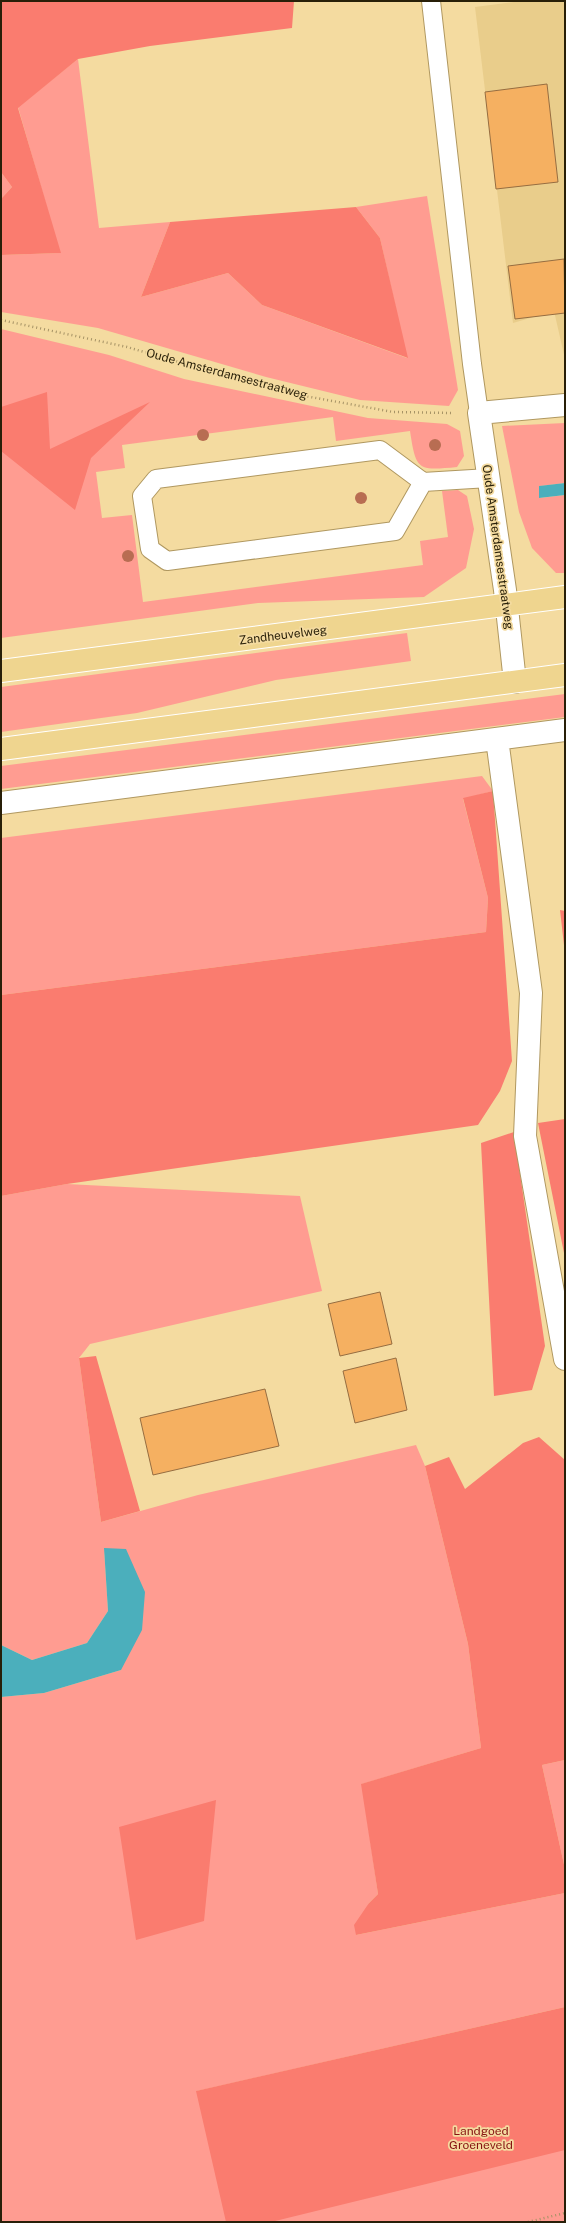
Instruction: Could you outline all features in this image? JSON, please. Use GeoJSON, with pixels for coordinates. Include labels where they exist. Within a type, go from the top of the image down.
{"type":"FeatureCollection","features":[{"type":"Feature","properties":{"kind":"main road","name":"Zandheuvelweg"},"geometry":{"type":"LineString","coordinates":[[1,671],[565,597]]}},
{"type":"Feature","properties":{"kind":"main road"},"geometry":{"type":"LineString","coordinates":[[1,749],[565,675]]}},
{"type":"Feature","properties":{"kind":"street"},"geometry":{"type":"LineString","coordinates":[[479,413],[565,405]]}},
{"type":"Feature","properties":{"kind":"street","name":"Oude Amsterdamsestraatweg"},"geometry":{"type":"LineString","coordinates":[[479,413],[490,478],[515,682]]}},
{"type":"Feature","properties":{"kind":"street"},"geometry":{"type":"LineString","coordinates":[[1,803],[565,730]]}},
{"type":"Feature","properties":{"kind":"street"},"geometry":{"type":"LineString","coordinates":[[497,739],[531,994],[524,1136],[565,1359]]}},
{"type":"Feature","properties":{"kind":"lane"},"geometry":{"type":"LineString","coordinates":[[431,1],[479,413]]}},
{"type":"Feature","properties":{"kind":"lane"},"geometry":{"type":"LineString","coordinates":[[423,482],[395,531],[167,561],[150,549],[142,496],[156,478],[380,450],[423,482],[490,478]]}},
{"type":"Feature","properties":{"kind":"path","name":"Oude Amsterdamsestraatweg"},"geometry":{"type":"LineString","coordinates":[[1,320],[127,347],[283,392],[393,412],[479,413]]}},
{"type":"Feature","properties":{"kind":"path"},"geometry":{"type":"LineString","coordinates":[[528,2222],[565,2213]]}},
{"type":"Feature","properties":{"kind":"shaded area"},"geometry":{"type":"Polygon","coordinates":[[[522,1],[565,1],[565,359],[554,311],[513,323],[475,7],[522,1]]]}},
{"type":"Feature","properties":{"kind":"green space"},"geometry":{"type":"Polygon","coordinates":[[[1,1],[294,1],[292,28],[150,46],[78,59],[18,108],[61,253],[1,255],[1,199],[12,187],[1,172],[1,1]]]}},
{"type":"Feature","properties":{"kind":"green space"},"geometry":{"type":"Polygon","coordinates":[[[78,59],[99,228],[170,222],[141,297],[228,273],[262,305],[407,358],[380,238],[356,207],[427,196],[458,390],[449,406],[360,400],[266,377],[98,328],[1,312],[1,255],[60,253],[18,107],[78,59]]]}},
{"type":"Feature","properties":{"kind":"green space"},"geometry":{"type":"Polygon","coordinates":[[[1,172],[12,187],[1,199],[1,172]]]}},
{"type":"Feature","properties":{"kind":"green space"},"geometry":{"type":"Polygon","coordinates":[[[356,207],[380,238],[408,358],[262,305],[228,273],[141,297],[170,222],[356,207]]]}},
{"type":"Feature","properties":{"kind":"green space"},"geometry":{"type":"Polygon","coordinates":[[[1,329],[109,355],[184,379],[368,418],[447,424],[460,431],[464,456],[457,467],[434,469],[426,468],[417,461],[414,454],[410,431],[336,441],[333,417],[122,445],[125,468],[96,472],[102,518],[132,515],[143,602],[423,565],[420,541],[448,537],[442,491],[458,490],[467,496],[474,529],[466,568],[424,597],[258,603],[1,638],[1,329]]]}},
{"type":"Feature","properties":{"kind":"green space"},"geometry":{"type":"Polygon","coordinates":[[[47,392],[50,449],[150,402],[91,458],[75,510],[1,451],[1,407],[47,392]]]}},
{"type":"Feature","properties":{"kind":"green space"},"geometry":{"type":"Polygon","coordinates":[[[565,423],[565,483],[540,486],[540,498],[565,495],[565,573],[556,573],[532,548],[519,512],[502,426],[565,423]]]}},
{"type":"Feature","properties":{"kind":"green space"},"geometry":{"type":"Polygon","coordinates":[[[407,633],[411,661],[276,680],[137,713],[1,732],[1,687],[407,633]]]}},
{"type":"Feature","properties":{"kind":"green space"},"geometry":{"type":"Polygon","coordinates":[[[565,694],[565,717],[1,789],[1,766],[565,694]]]}},
{"type":"Feature","properties":{"kind":"green space"},"geometry":{"type":"Polygon","coordinates":[[[482,776],[493,791],[463,799],[488,898],[486,932],[1,995],[1,838],[482,776]]]}},
{"type":"Feature","properties":{"kind":"green space"},"geometry":{"type":"Polygon","coordinates":[[[493,791],[512,1061],[500,1091],[478,1125],[67,1184],[1,1196],[1,995],[486,932],[488,898],[463,798],[493,791]]]}},
{"type":"Feature","properties":{"kind":"green space"},"geometry":{"type":"Polygon","coordinates":[[[560,910],[565,911],[565,954],[560,910]]]}},
{"type":"Feature","properties":{"kind":"green space"},"geometry":{"type":"Polygon","coordinates":[[[565,1119],[565,1258],[538,1123],[565,1119]]]}},
{"type":"Feature","properties":{"kind":"green space"},"geometry":{"type":"Polygon","coordinates":[[[514,1132],[545,1346],[532,1390],[494,1396],[481,1143],[514,1132]]]}},
{"type":"Feature","properties":{"kind":"green space"},"geometry":{"type":"Polygon","coordinates":[[[67,1184],[300,1196],[322,1291],[90,1344],[79,1358],[101,1522],[198,1495],[416,1445],[425,1466],[468,1644],[481,1748],[362,1784],[378,1894],[369,1903],[356,1935],[565,1893],[565,2007],[197,2091],[204,2122],[565,2032],[565,2222],[1,2222],[1,1697],[44,1693],[121,1670],[104,1548],[108,1611],[87,1643],[32,1660],[1,1645],[1,1196],[67,1184]]]}},
{"type":"Feature","properties":{"kind":"green space"},"geometry":{"type":"Polygon","coordinates":[[[96,1356],[140,1511],[101,1522],[79,1358],[96,1356]]]}},
{"type":"Feature","properties":{"kind":"green space"},"geometry":{"type":"Polygon","coordinates":[[[539,1437],[565,1460],[565,1760],[542,1765],[565,1869],[565,1893],[356,1935],[354,1925],[369,1903],[378,1894],[361,1784],[481,1748],[468,1644],[425,1466],[449,1457],[465,1489],[523,1443],[539,1437]]]}},
{"type":"Feature","properties":{"kind":"green space"},"geometry":{"type":"Polygon","coordinates":[[[565,1760],[565,1869],[542,1765],[565,1760]]]}},
{"type":"Feature","properties":{"kind":"green space"},"geometry":{"type":"Polygon","coordinates":[[[216,1800],[204,1921],[136,1940],[119,1827],[216,1800]]]}},
{"type":"Feature","properties":{"kind":"green space","name":"Landgoed Groeneveld"},"geometry":{"type":"Polygon","coordinates":[[[565,2007],[565,2150],[271,2222],[226,2222],[196,2091],[565,2007]]]}},
{"type":"Feature","properties":{"kind":"water"},"geometry":{"type":"Polygon","coordinates":[[[565,483],[565,495],[539,498],[539,486],[565,483]]]}},
{"type":"Feature","properties":{"kind":"water"},"geometry":{"type":"Polygon","coordinates":[[[104,1548],[126,1549],[145,1592],[142,1630],[121,1670],[44,1693],[1,1697],[1,1645],[32,1660],[87,1643],[108,1611],[104,1548]]]}},
{"type":"Feature","properties":{"kind":"building"},"geometry":{"type":"Polygon","coordinates":[[[547,84],[558,182],[496,189],[485,92],[547,84]]]}},
{"type":"Feature","properties":{"kind":"building"},"geometry":{"type":"Polygon","coordinates":[[[564,259],[565,313],[515,319],[508,266],[564,259]]]}},
{"type":"Feature","properties":{"kind":"building"},"geometry":{"type":"Polygon","coordinates":[[[380,1292],[392,1344],[340,1356],[328,1304],[380,1292]]]}},
{"type":"Feature","properties":{"kind":"building"},"geometry":{"type":"Polygon","coordinates":[[[396,1358],[407,1410],[355,1423],[343,1371],[396,1358]]]}},
{"type":"Feature","properties":{"kind":"building"},"geometry":{"type":"Polygon","coordinates":[[[265,1389],[279,1446],[153,1475],[140,1418],[265,1389]]]}}]}
